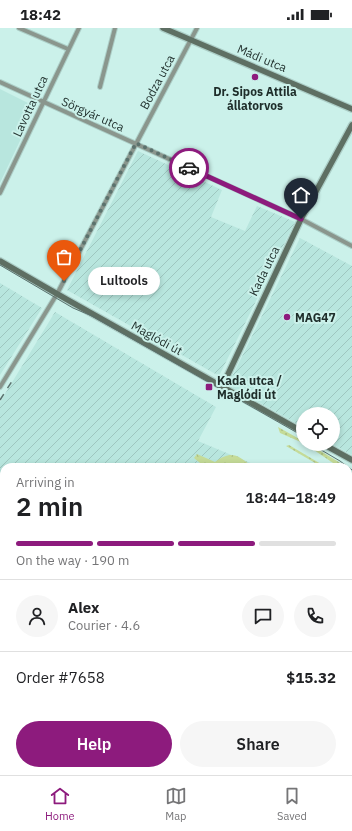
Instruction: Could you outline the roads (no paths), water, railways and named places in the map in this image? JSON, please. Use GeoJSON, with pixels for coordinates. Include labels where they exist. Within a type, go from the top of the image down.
{"type":"FeatureCollection","features":[{"type":"Feature","properties":{"kind":"street"},"geometry":{"type":"LineString","coordinates":[[19,28],[68,49]]}},
{"type":"Feature","properties":{"kind":"street","name":"Lavotta utca"},"geometry":{"type":"LineString","coordinates":[[0,193],[79,28]]}},
{"type":"Feature","properties":{"kind":"street"},"geometry":{"type":"LineString","coordinates":[[100,87],[115,28]]}},
{"type":"Feature","properties":{"kind":"street","name":"Mádi utca"},"geometry":{"type":"LineString","coordinates":[[162,28],[352,109]]}},
{"type":"Feature","properties":{"kind":"street","name":"Bodza utca"},"geometry":{"type":"LineString","coordinates":[[0,387],[57,294],[197,28]]}},
{"type":"Feature","properties":{"kind":"street","name":"Sörgyár utca"},"geometry":{"type":"LineString","coordinates":[[0,82],[301,219],[352,246]]}},
{"type":"Feature","properties":{"kind":"street","name":"Kada utca"},"geometry":{"type":"LineString","coordinates":[[222,387],[301,219],[352,125]]}},
{"type":"Feature","properties":{"kind":"street","name":"Maglódi út"},"geometry":{"type":"LineString","coordinates":[[0,261],[296,428]]}},
{"type":"Feature","properties":{"kind":"street"},"geometry":{"type":"LineString","coordinates":[[336,451],[352,460]]}},
{"type":"Feature","properties":{"kind":"tram line"},"geometry":{"type":"LineString","coordinates":[[0,265],[73,308],[92,316],[296,432]]}},
{"type":"Feature","properties":{"kind":"tram line"},"geometry":{"type":"LineString","coordinates":[[323,451],[343,463]]}},
{"type":"Feature","properties":{"kind":"railway"},"geometry":{"type":"LineString","coordinates":[[0,400],[14,378]]}},
{"type":"Feature","properties":{"kind":"place","name":"Dr. Sipos Attila állatorvos"},"geometry":{"type":"Point","coordinates":[255,77]}},
{"type":"Feature","properties":{"kind":"place","name":"Lultools"},"geometry":{"type":"Point","coordinates":[64,281]}},
{"type":"Feature","properties":{"kind":"place","name":"MAG47"},"geometry":{"type":"Point","coordinates":[287,317]}},
{"type":"Feature","properties":{"kind":"place","name":"Kada utca / Maglódi út"},"geometry":{"type":"Point","coordinates":[209,387]}}]}
